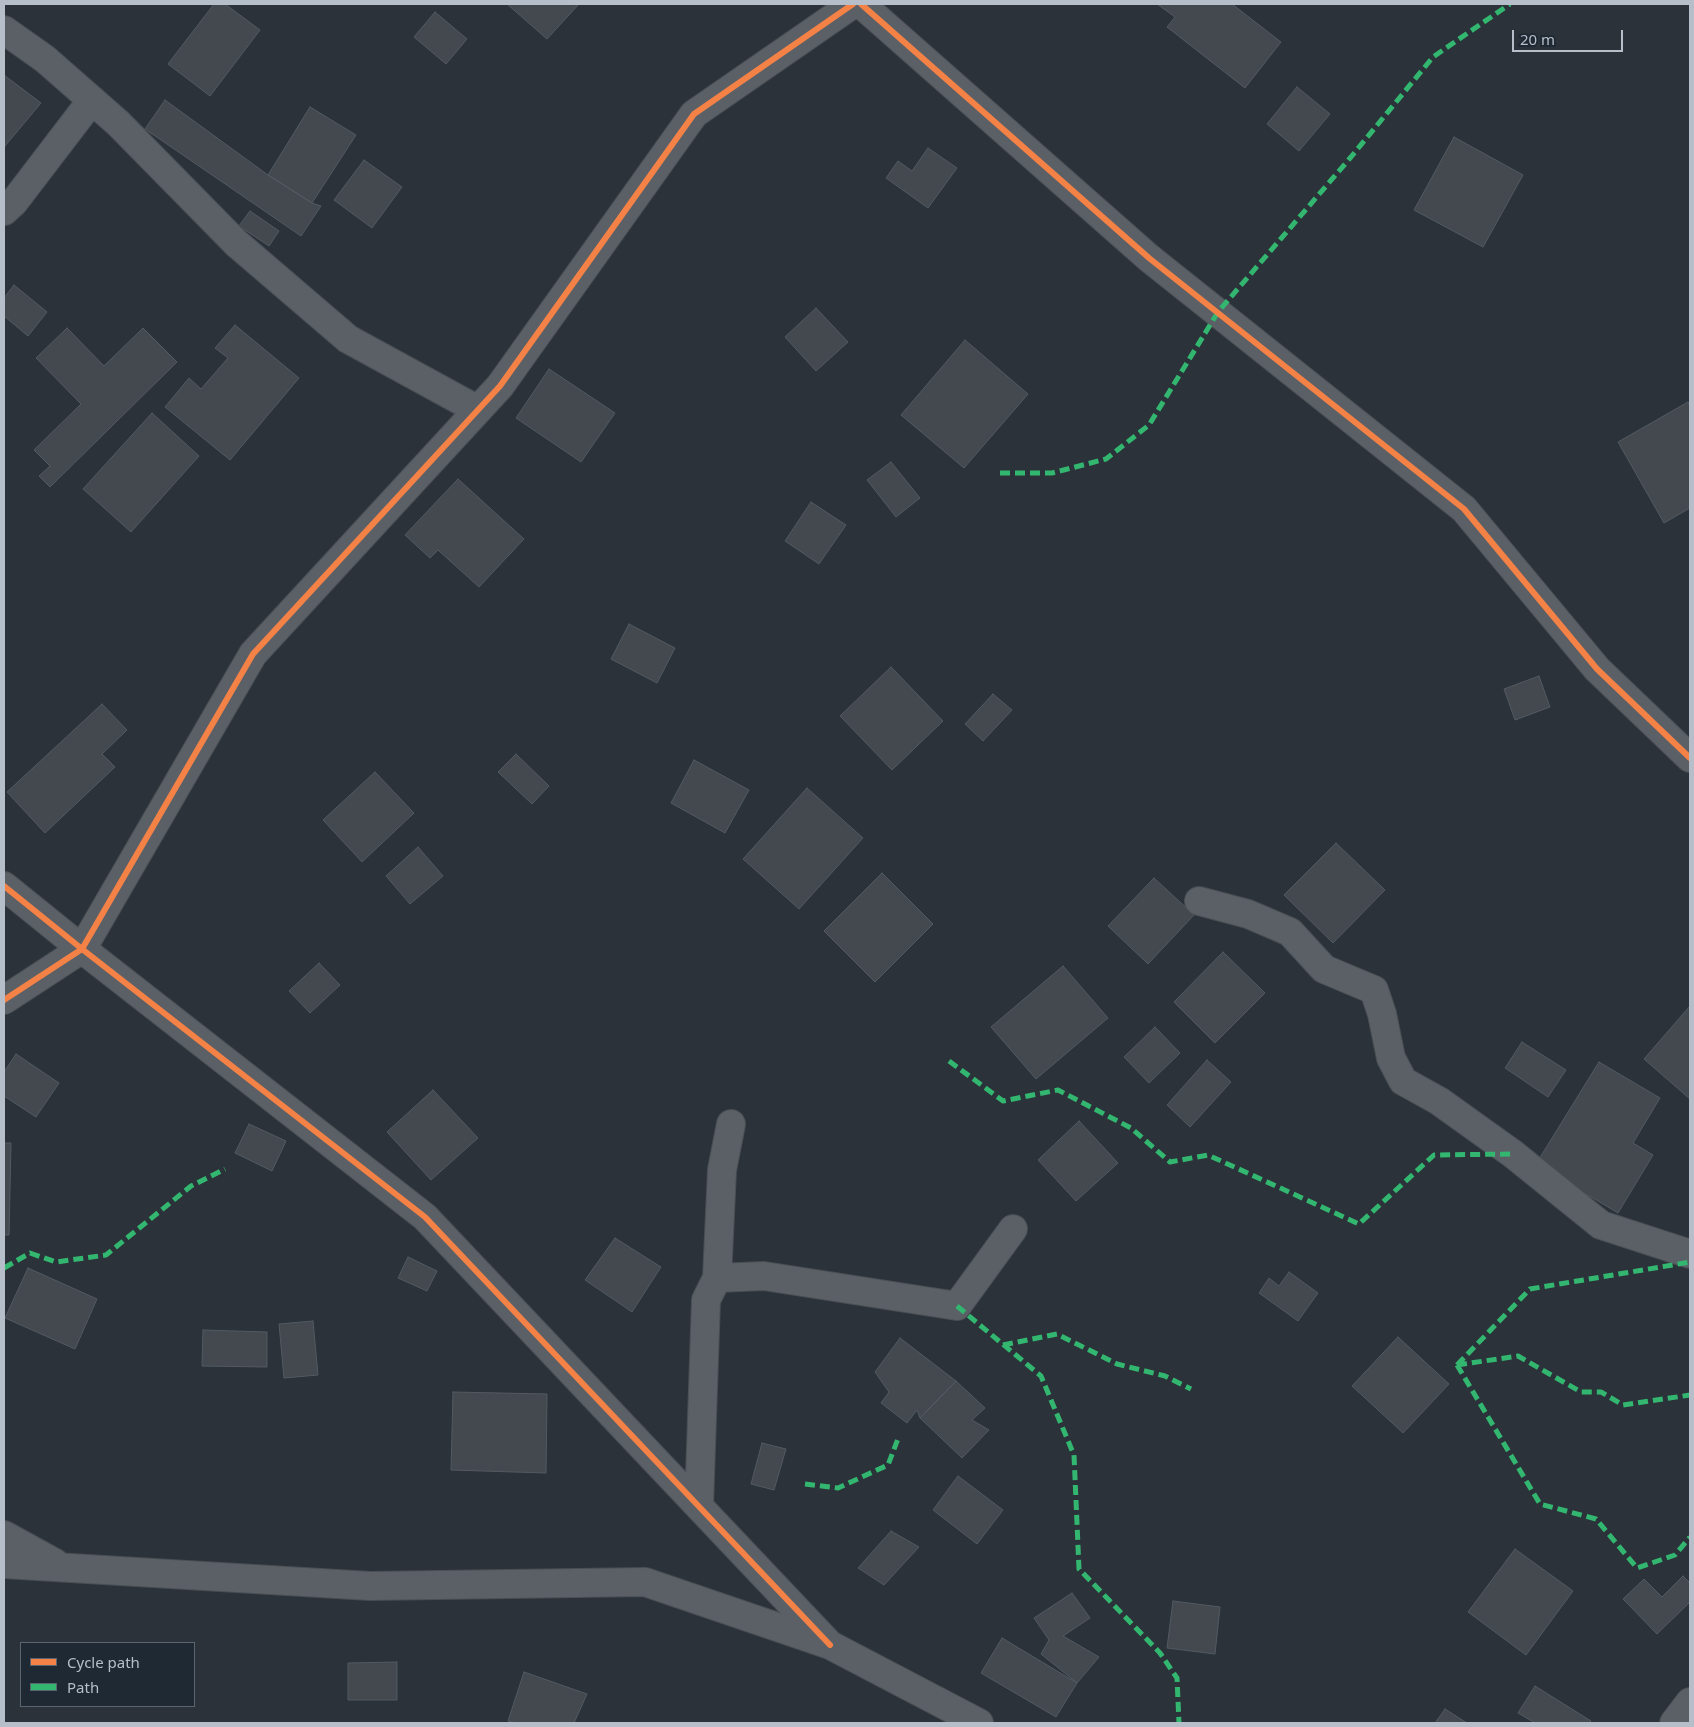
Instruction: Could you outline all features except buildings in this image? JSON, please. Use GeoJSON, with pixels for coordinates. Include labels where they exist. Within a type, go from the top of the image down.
{"type":"FeatureCollection","features":[{"type":"Feature","properties":{"kind":"street"},"geometry":{"type":"LineString","coordinates":[[4,1000],[82,949],[254,654],[500,386],[694,114],[853,4]]}},
{"type":"Feature","properties":{"kind":"street"},"geometry":{"type":"LineString","coordinates":[[861,4],[1149,258],[1464,509],[1597,669],[1690,758]]}},
{"type":"Feature","properties":{"kind":"street"},"geometry":{"type":"LineString","coordinates":[[4,30],[45,59],[118,123],[236,242],[341,334],[478,410]]}},
{"type":"Feature","properties":{"kind":"street"},"geometry":{"type":"LineString","coordinates":[[4,211],[14,202],[92,100]]}},
{"type":"Feature","properties":{"kind":"street"},"geometry":{"type":"LineString","coordinates":[[4,886],[425,1217],[830,1645]]}},
{"type":"Feature","properties":{"kind":"street"},"geometry":{"type":"LineString","coordinates":[[1199,901],[1248,914],[1290,932],[1324,969],[1374,990],[1382,1014],[1391,1058],[1403,1081],[1439,1101],[1513,1154],[1601,1225],[1690,1254]]}},
{"type":"Feature","properties":{"kind":"street"},"geometry":{"type":"LineString","coordinates":[[699,1506],[706,1300],[716,1278],[722,1170],[731,1124]]}},
{"type":"Feature","properties":{"kind":"street"},"geometry":{"type":"LineString","coordinates":[[716,1278],[764,1276],[957,1306],[1013,1229]]}},
{"type":"Feature","properties":{"kind":"street"},"geometry":{"type":"LineString","coordinates":[[4,1535],[63,1567]]}},
{"type":"Feature","properties":{"kind":"street"},"geometry":{"type":"LineString","coordinates":[[4,1564],[370,1586],[645,1582],[830,1645],[978,1723]]}},
{"type":"Feature","properties":{"kind":"street"},"geometry":{"type":"LineString","coordinates":[[1674,1723],[1690,1702]]}},
{"type":"Feature","properties":{"kind":"marked path"},"geometry":{"type":"LineString","coordinates":[[1000,473],[1052,473],[1106,459],[1149,425],[1218,312],[1351,157],[1433,57],[1510,4]]}},
{"type":"Feature","properties":{"kind":"marked path"},"geometry":{"type":"LineString","coordinates":[[949,1061],[1003,1101],[1058,1090],[1131,1128],[1170,1162],[1208,1155],[1359,1224],[1434,1155],[1513,1154]]}},
{"type":"Feature","properties":{"kind":"marked path"},"geometry":{"type":"LineString","coordinates":[[4,1268],[30,1253],[56,1262],[106,1255],[191,1186],[225,1169]]}},
{"type":"Feature","properties":{"kind":"marked path"},"geometry":{"type":"LineString","coordinates":[[1457,1365],[1530,1289],[1690,1262]]}},
{"type":"Feature","properties":{"kind":"marked path"},"geometry":{"type":"LineString","coordinates":[[957,1306],[1041,1376],[1074,1455],[1079,1569],[1160,1653],[1177,1678],[1179,1723]]}},
{"type":"Feature","properties":{"kind":"marked path"},"geometry":{"type":"LineString","coordinates":[[1003,1345],[1057,1334],[1117,1364],[1165,1376],[1191,1389]]}},
{"type":"Feature","properties":{"kind":"marked path"},"geometry":{"type":"LineString","coordinates":[[1457,1365],[1518,1356],[1581,1392],[1601,1392],[1623,1405],[1690,1395]]}},
{"type":"Feature","properties":{"kind":"marked path"},"geometry":{"type":"LineString","coordinates":[[1457,1365],[1540,1504],[1596,1519],[1637,1568],[1675,1555],[1690,1537]]}},
{"type":"Feature","properties":{"kind":"marked path"},"geometry":{"type":"LineString","coordinates":[[805,1484],[838,1488],[888,1465],[899,1436]]}},
{"type":"Feature","properties":{"kind":"cycle path"},"geometry":{"type":"LineString","coordinates":[[4,1000],[82,949],[253,654],[500,386],[694,114],[853,4]]}},
{"type":"Feature","properties":{"kind":"cycle path"},"geometry":{"type":"LineString","coordinates":[[861,4],[1149,258],[1464,509],[1597,669],[1690,758]]}},
{"type":"Feature","properties":{"kind":"cycle path"},"geometry":{"type":"LineString","coordinates":[[4,886],[425,1217],[830,1645]]}}]}
